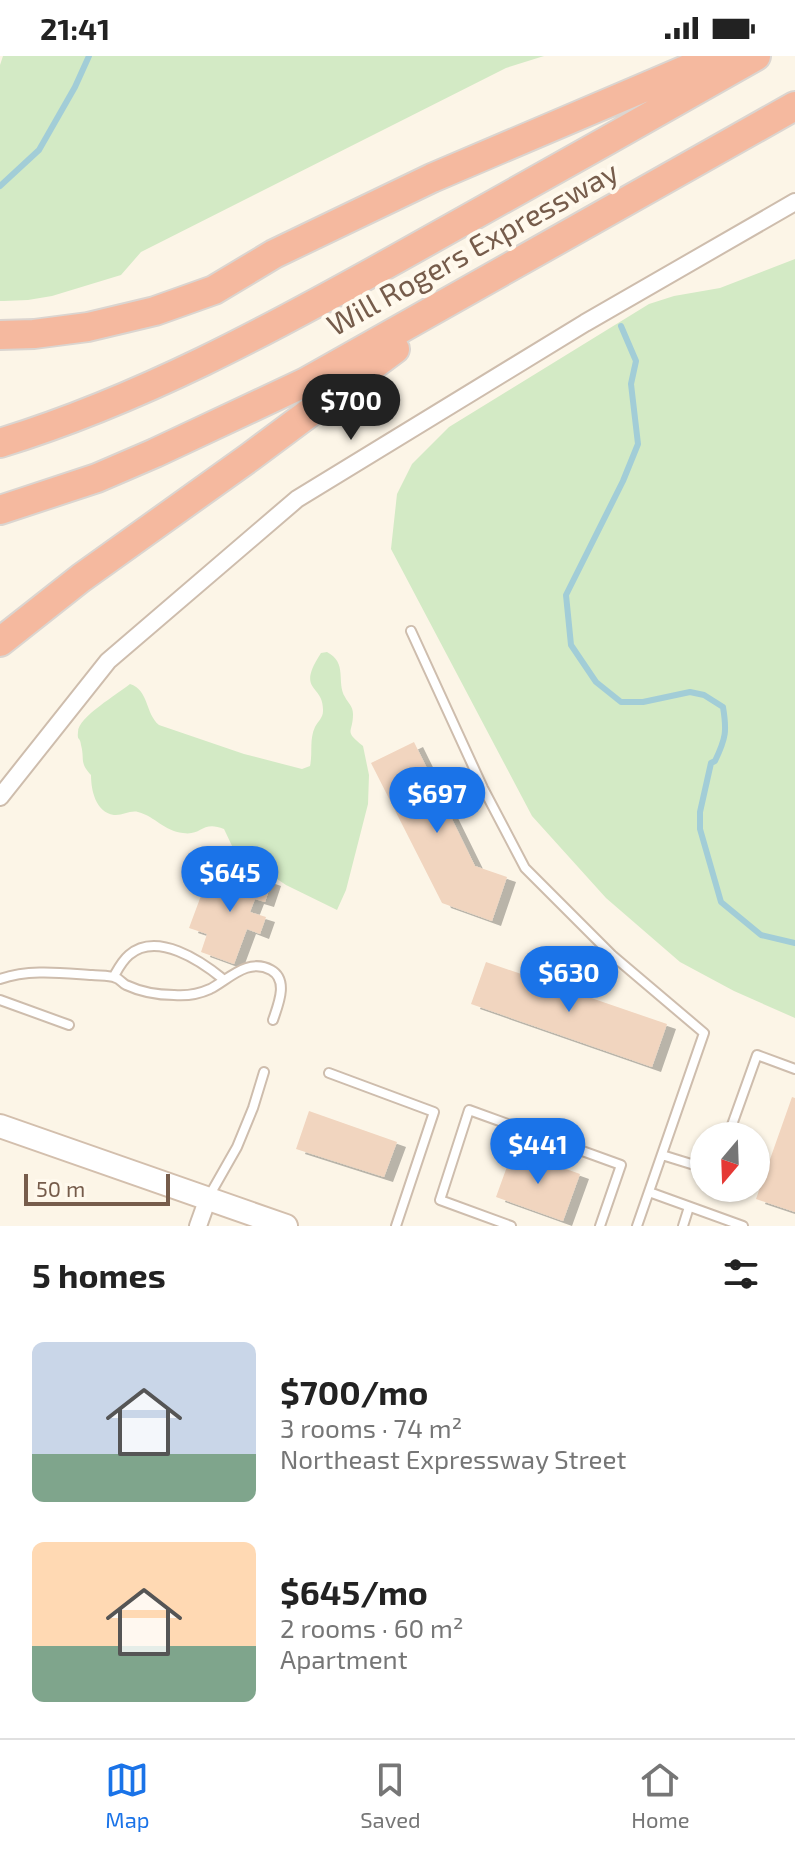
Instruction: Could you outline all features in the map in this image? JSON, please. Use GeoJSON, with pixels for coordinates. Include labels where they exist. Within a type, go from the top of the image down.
{"type":"FeatureCollection","features":[{"type":"Feature","properties":{"kind":"highway"},"geometry":{"type":"LineString","coordinates":[[0,335],[88,327],[155,311],[214,290],[274,254],[432,178],[718,56]]}},
{"type":"Feature","properties":{"kind":"highway","name":"Will Rogers Expressway"},"geometry":{"type":"LineString","coordinates":[[0,443],[120,400],[302,311],[756,56]]}},
{"type":"Feature","properties":{"kind":"highway","name":"Will Rogers Expressway"},"geometry":{"type":"LineString","coordinates":[[0,510],[97,478],[264,404],[795,106]]}},
{"type":"Feature","properties":{"kind":"highway"},"geometry":{"type":"LineString","coordinates":[[0,642],[81,578],[492,277]]}},
{"type":"Feature","properties":{"kind":"main road"},"geometry":{"type":"LineString","coordinates":[[0,1126],[286,1226]]}},
{"type":"Feature","properties":{"kind":"street"},"geometry":{"type":"LineString","coordinates":[[0,797],[108,661],[297,499],[585,323],[795,202]]}},
{"type":"Feature","properties":{"kind":"street"},"geometry":{"type":"LineString","coordinates":[[198,1226],[208,1198]]}},
{"type":"Feature","properties":{"kind":"lane"},"geometry":{"type":"LineString","coordinates":[[411,631],[483,788],[525,868],[612,955],[704,1033],[637,1226]]}},
{"type":"Feature","properties":{"kind":"lane"},"geometry":{"type":"LineString","coordinates":[[114,976],[128,956],[137,950],[162,947],[190,956],[223,979]]}},
{"type":"Feature","properties":{"kind":"lane"},"geometry":{"type":"LineString","coordinates":[[0,979],[43,972],[114,976],[124,984],[150,993],[193,995],[210,989],[244,968],[258,966],[276,974],[281,984],[273,1020]]}},
{"type":"Feature","properties":{"kind":"lane"},"geometry":{"type":"LineString","coordinates":[[0,1000],[69,1025]]}},
{"type":"Feature","properties":{"kind":"lane"},"geometry":{"type":"LineString","coordinates":[[733,1122],[757,1055],[795,1069]]}},
{"type":"Feature","properties":{"kind":"lane"},"geometry":{"type":"LineString","coordinates":[[208,1198],[237,1147],[264,1072]]}},
{"type":"Feature","properties":{"kind":"lane"},"geometry":{"type":"LineString","coordinates":[[329,1073],[434,1112],[396,1226]]}},
{"type":"Feature","properties":{"kind":"lane"},"geometry":{"type":"LineString","coordinates":[[511,1226],[440,1200],[469,1110],[621,1165],[600,1226]]}},
{"type":"Feature","properties":{"kind":"lane"},"geometry":{"type":"LineString","coordinates":[[662,1155],[690,1164]]}},
{"type":"Feature","properties":{"kind":"lane"},"geometry":{"type":"LineString","coordinates":[[649,1192],[743,1226]]}},
{"type":"Feature","properties":{"kind":"lane"},"geometry":{"type":"LineString","coordinates":[[683,1226],[689,1207]]}},
{"type":"Feature","properties":{"kind":"green space"},"geometry":{"type":"Polygon","coordinates":[[[3,56],[544,56],[506,68],[141,252],[121,275],[52,296],[0,301],[0,65],[3,56]]]}},
{"type":"Feature","properties":{"kind":"green space"},"geometry":{"type":"Polygon","coordinates":[[[795,259],[795,1018],[734,991],[680,962],[606,898],[532,816],[391,549],[397,494],[412,464],[449,427],[649,304],[720,288],[795,259]]]}},
{"type":"Feature","properties":{"kind":"green space"},"geometry":{"type":"Polygon","coordinates":[[[327,652],[340,667],[343,691],[353,711],[350,732],[363,746],[369,775],[368,804],[346,890],[337,910],[286,885],[274,877],[264,862],[233,848],[224,829],[211,826],[189,833],[176,832],[138,812],[114,815],[98,805],[91,775],[84,764],[78,732],[91,713],[130,684],[141,691],[159,725],[244,754],[302,769],[310,766],[313,732],[323,711],[310,675],[321,653],[327,652]]]}},
{"type":"Feature","properties":{"kind":"building"},"geometry":{"type":"Polygon","coordinates":[[[414,742],[475,866],[507,877],[492,921],[442,903],[371,763],[414,742]]]}},
{"type":"Feature","properties":{"kind":"building"},"geometry":{"type":"Polygon","coordinates":[[[232,867],[272,881],[265,902],[255,899],[250,912],[266,917],[260,934],[247,929],[234,964],[201,952],[207,934],[189,928],[202,893],[210,896],[216,881],[226,885],[232,867]]]}},
{"type":"Feature","properties":{"kind":"building"},"geometry":{"type":"Polygon","coordinates":[[[486,962],[667,1024],[652,1067],[471,1004],[486,962]]]}},
{"type":"Feature","properties":{"kind":"building"},"geometry":{"type":"Polygon","coordinates":[[[792,1097],[795,1098],[795,1212],[765,1202],[770,1202],[770,1159],[792,1097]]]}},
{"type":"Feature","properties":{"kind":"building"},"geometry":{"type":"Polygon","coordinates":[[[309,1111],[397,1142],[384,1177],[296,1149],[309,1111]]]}},
{"type":"Feature","properties":{"kind":"building"},"geometry":{"type":"Polygon","coordinates":[[[513,1150],[580,1174],[563,1221],[496,1197],[513,1150]]]}},
{"type":"Feature","properties":{"kind":"waterway"},"geometry":{"type":"LineString","coordinates":[[0,186],[39,150],[89,56]]}},
{"type":"Feature","properties":{"kind":"waterway"},"geometry":{"type":"LineString","coordinates":[[621,326],[636,361],[631,384],[638,444],[566,595],[571,645],[596,682],[621,702],[643,702],[690,692],[704,695],[723,707],[723,740],[715,761],[711,763],[700,812],[700,829],[721,902],[761,935],[795,943]]}}]}
